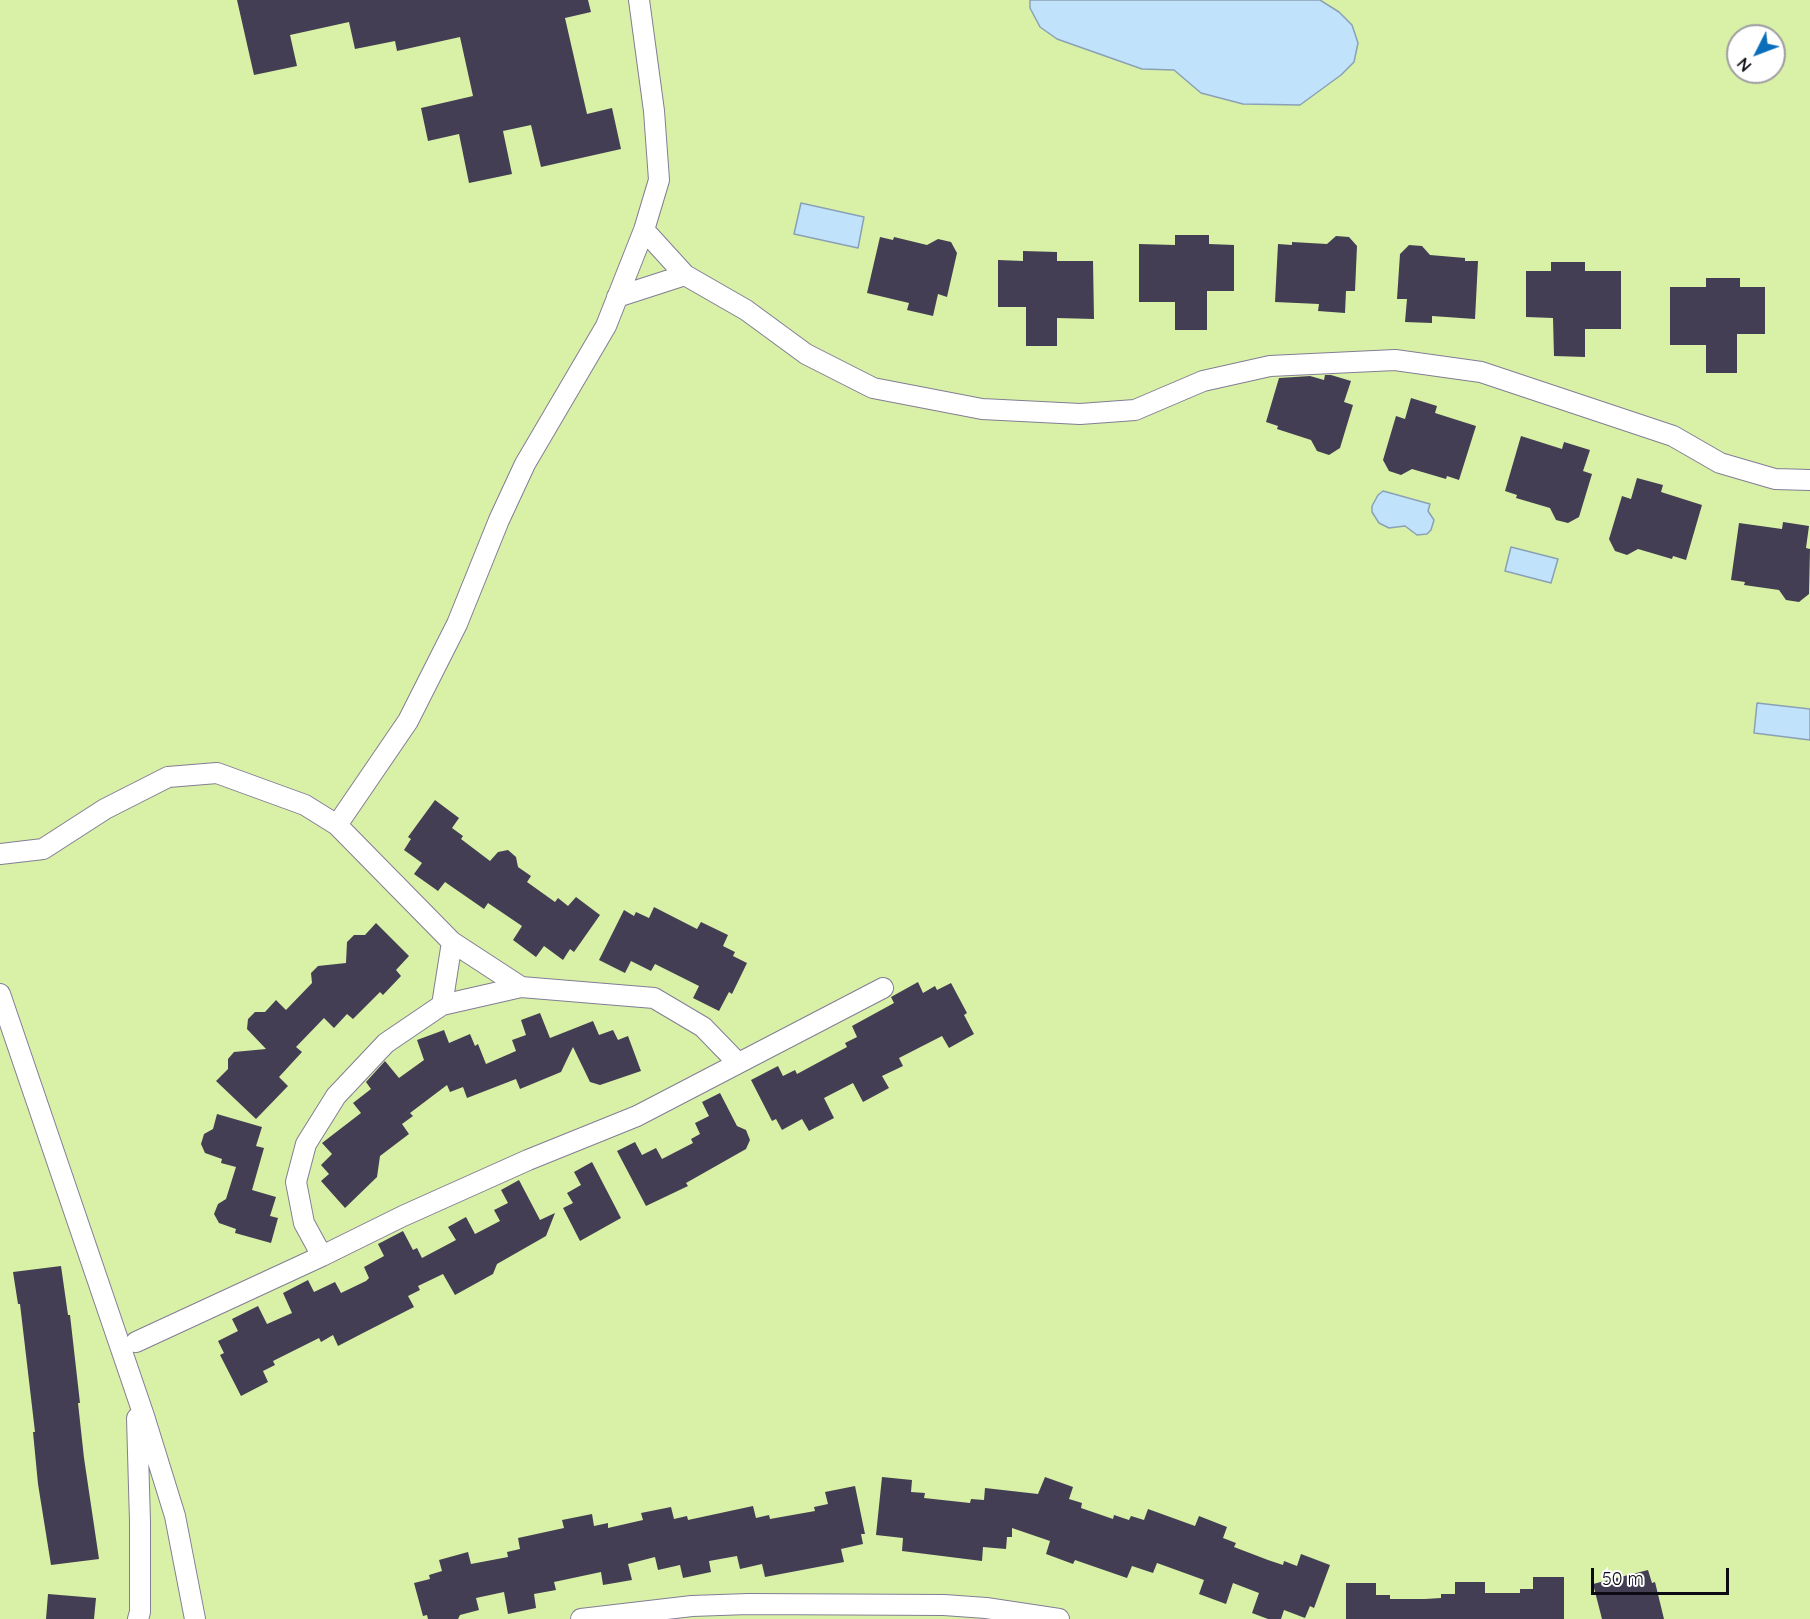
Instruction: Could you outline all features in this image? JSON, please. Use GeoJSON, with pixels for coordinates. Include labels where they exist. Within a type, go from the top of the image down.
{"type":"FeatureCollection","features":[{"type":"Feature","properties":{"kind":"street"},"geometry":{"type":"LineString","coordinates":[[337,825],[408,721],[457,624],[499,520],[525,464],[606,326],[644,231],[659,180],[654,111],[639,0]]}},
{"type":"Feature","properties":{"kind":"street"},"geometry":{"type":"LineString","coordinates":[[644,231],[685,275],[746,310],[806,354],[873,388],[982,409],[1080,414],[1135,410],[1203,381],[1270,366],[1395,360],[1481,372],[1673,436],[1720,463],[1775,479],[1810,480]]}},
{"type":"Feature","properties":{"kind":"street"},"geometry":{"type":"LineString","coordinates":[[617,297],[685,275]]}},
{"type":"Feature","properties":{"kind":"street"},"geometry":{"type":"LineString","coordinates":[[0,854],[43,849],[105,809],[168,777],[218,774],[305,805],[337,825],[452,942],[521,987]]}},
{"type":"Feature","properties":{"kind":"street"},"geometry":{"type":"LineString","coordinates":[[442,1005],[452,942]]}},
{"type":"Feature","properties":{"kind":"street"},"geometry":{"type":"LineString","coordinates":[[322,1256],[304,1223],[296,1182],[306,1144],[336,1096],[386,1043],[442,1005],[521,987],[654,998],[703,1027],[737,1062]]}},
{"type":"Feature","properties":{"kind":"street"},"geometry":{"type":"LineString","coordinates":[[136,1341],[322,1256],[403,1216],[528,1160],[637,1116],[737,1062],[884,988]]}},
{"type":"Feature","properties":{"kind":"street"},"geometry":{"type":"LineString","coordinates":[[0,994],[137,1395],[174,1516],[195,1619]]}},
{"type":"Feature","properties":{"kind":"street"},"geometry":{"type":"LineString","coordinates":[[137,1395],[140,1522],[140,1612],[138,1619]]}},
{"type":"Feature","properties":{"kind":"street"},"geometry":{"type":"LineString","coordinates":[[581,1619],[636,1611],[737,1612],[944,1605],[997,1609],[1059,1619]]}},
{"type":"Feature","properties":{"kind":"green space"},"geometry":{"type":"Polygon","coordinates":[[[0,0],[1810,0],[1810,1619],[0,1619],[0,0]]]}},
{"type":"Feature","properties":{"kind":"water"},"geometry":{"type":"Polygon","coordinates":[[[1030,0],[1320,0],[1339,12],[1352,25],[1358,43],[1354,62],[1341,75],[1300,105],[1243,104],[1201,93],[1174,70],[1142,69],[1057,39],[1040,27],[1030,8],[1030,0]]]}},
{"type":"Feature","properties":{"kind":"water"},"geometry":{"type":"Polygon","coordinates":[[[801,203],[864,217],[858,248],[794,234],[801,203]]]}},
{"type":"Feature","properties":{"kind":"water"},"geometry":{"type":"Polygon","coordinates":[[[1383,491],[1430,504],[1428,511],[1434,520],[1431,530],[1427,534],[1417,535],[1405,526],[1389,528],[1379,523],[1372,512],[1372,506],[1383,491]]]}},
{"type":"Feature","properties":{"kind":"water"},"geometry":{"type":"Polygon","coordinates":[[[1511,547],[1558,559],[1551,583],[1505,571],[1511,547]]]}},
{"type":"Feature","properties":{"kind":"water"},"geometry":{"type":"Polygon","coordinates":[[[1757,703],[1810,709],[1810,740],[1754,733],[1757,703]]]}},
{"type":"Feature","properties":{"kind":"building"},"geometry":{"type":"Polygon","coordinates":[[[237,0],[588,0],[591,12],[565,18],[587,114],[612,108],[621,149],[541,167],[531,125],[503,131],[512,174],[469,183],[459,134],[428,141],[421,108],[473,96],[460,37],[397,51],[395,41],[355,49],[349,22],[290,35],[297,66],[254,75],[237,0]]]}},
{"type":"Feature","properties":{"kind":"building"},"geometry":{"type":"Polygon","coordinates":[[[1175,235],[1209,235],[1209,244],[1234,245],[1234,291],[1207,291],[1207,330],[1175,330],[1175,302],[1139,302],[1139,244],[1175,245],[1175,235]]]}},
{"type":"Feature","properties":{"kind":"building"},"geometry":{"type":"Polygon","coordinates":[[[1336,236],[1349,237],[1357,246],[1355,291],[1346,291],[1345,313],[1318,311],[1319,304],[1275,302],[1278,244],[1292,245],[1292,242],[1327,244],[1336,236]]]}},
{"type":"Feature","properties":{"kind":"building"},"geometry":{"type":"Polygon","coordinates":[[[880,237],[893,240],[894,237],[927,245],[938,239],[951,242],[957,253],[947,297],[938,294],[933,316],[907,310],[909,303],[867,293],[880,237]]]}},
{"type":"Feature","properties":{"kind":"building"},"geometry":{"type":"Polygon","coordinates":[[[1409,245],[1422,246],[1430,255],[1478,261],[1475,319],[1432,316],[1432,323],[1405,322],[1407,299],[1397,299],[1400,254],[1409,245]]]}},
{"type":"Feature","properties":{"kind":"building"},"geometry":{"type":"Polygon","coordinates":[[[1023,251],[1057,252],[1057,261],[1093,261],[1094,319],[1057,318],[1057,346],[1026,346],[1026,307],[998,307],[998,260],[1023,261],[1023,251]]]}},
{"type":"Feature","properties":{"kind":"building"},"geometry":{"type":"Polygon","coordinates":[[[1551,262],[1585,262],[1585,271],[1621,271],[1621,329],[1585,329],[1585,357],[1554,356],[1553,318],[1526,317],[1526,271],[1551,271],[1551,262]]]}},
{"type":"Feature","properties":{"kind":"building"},"geometry":{"type":"Polygon","coordinates":[[[1706,278],[1740,278],[1740,287],[1765,287],[1765,334],[1737,334],[1737,373],[1706,373],[1706,345],[1670,345],[1670,287],[1706,287],[1706,278]]]}},
{"type":"Feature","properties":{"kind":"building"},"geometry":{"type":"Polygon","coordinates":[[[1325,375],[1351,381],[1344,402],[1353,405],[1340,448],[1329,455],[1317,451],[1311,440],[1277,429],[1278,426],[1266,422],[1279,378],[1310,376],[1324,380],[1325,375]]]}},
{"type":"Feature","properties":{"kind":"building"},"geometry":{"type":"Polygon","coordinates":[[[1411,398],[1437,406],[1435,413],[1476,426],[1459,480],[1447,476],[1446,479],[1412,469],[1401,475],[1389,471],[1383,460],[1396,416],[1405,419],[1411,398]]]}},
{"type":"Feature","properties":{"kind":"building"},"geometry":{"type":"Polygon","coordinates":[[[1521,436],[1562,449],[1564,442],[1590,450],[1583,471],[1592,474],[1579,517],[1568,523],[1556,520],[1550,508],[1516,498],[1517,495],[1505,491],[1521,436]]]}},
{"type":"Feature","properties":{"kind":"building"},"geometry":{"type":"Polygon","coordinates":[[[1637,478],[1663,485],[1661,492],[1702,505],[1686,560],[1673,556],[1672,559],[1638,549],[1627,555],[1615,551],[1609,539],[1622,496],[1631,499],[1637,478]]]}},
{"type":"Feature","properties":{"kind":"building"},"geometry":{"type":"Polygon","coordinates":[[[1783,522],[1809,526],[1806,548],[1810,549],[1809,594],[1799,602],[1786,600],[1779,590],[1744,585],[1745,582],[1731,580],[1739,523],[1782,529],[1783,522]]]}},
{"type":"Feature","properties":{"kind":"building"},"geometry":{"type":"Polygon","coordinates":[[[435,800],[459,818],[452,828],[463,836],[461,839],[490,861],[498,852],[508,850],[516,857],[518,867],[531,876],[527,882],[555,902],[558,898],[568,906],[576,897],[600,915],[574,952],[570,949],[563,960],[544,946],[536,957],[513,940],[522,926],[488,903],[484,909],[445,882],[438,891],[414,874],[422,863],[404,850],[411,839],[408,837],[435,800]]]}},
{"type":"Feature","properties":{"kind":"building"},"geometry":{"type":"Polygon","coordinates":[[[654,907],[697,929],[701,922],[728,935],[723,946],[735,952],[733,956],[747,963],[732,994],[729,992],[719,1011],[693,998],[699,986],[655,964],[651,971],[631,961],[625,973],[599,960],[624,910],[634,916],[636,912],[649,918],[654,907]]]}},
{"type":"Feature","properties":{"kind":"building"},"geometry":{"type":"Polygon","coordinates":[[[376,923],[409,956],[396,970],[401,976],[383,995],[380,992],[353,1019],[347,1014],[334,1028],[324,1018],[296,1047],[302,1052],[279,1077],[288,1086],[256,1119],[216,1081],[228,1069],[228,1059],[234,1052],[266,1049],[247,1029],[248,1019],[255,1012],[265,1012],[276,1000],[286,1010],[312,983],[311,973],[318,966],[346,963],[347,942],[354,935],[365,935],[376,923]]]}},
{"type":"Feature","properties":{"kind":"building"},"geometry":{"type":"Polygon","coordinates":[[[918,982],[923,993],[935,986],[937,990],[951,983],[967,1013],[964,1015],[974,1034],[949,1048],[942,1036],[899,1058],[903,1066],[882,1076],[889,1088],[863,1102],[853,1083],[824,1098],[834,1118],[809,1131],[802,1119],[782,1130],[776,1119],[772,1121],[751,1080],[778,1066],[783,1076],[795,1070],[797,1074],[847,1047],[845,1043],[857,1037],[852,1026],[894,1003],[891,997],[918,982]]]}},
{"type":"Feature","properties":{"kind":"building"},"geometry":{"type":"Polygon","coordinates":[[[540,1013],[550,1038],[593,1021],[599,1035],[613,1030],[618,1040],[628,1036],[641,1071],[600,1085],[590,1082],[573,1047],[561,1072],[520,1089],[516,1079],[467,1098],[463,1087],[450,1092],[447,1085],[410,1113],[413,1116],[402,1124],[409,1134],[380,1156],[377,1177],[345,1208],[321,1181],[329,1174],[321,1165],[332,1154],[322,1143],[361,1113],[353,1103],[371,1089],[366,1082],[385,1061],[399,1078],[424,1060],[417,1040],[444,1030],[449,1043],[470,1034],[475,1046],[478,1044],[486,1064],[516,1051],[512,1040],[526,1035],[521,1020],[540,1013]]]}},
{"type":"Feature","properties":{"kind":"building"},"geometry":{"type":"Polygon","coordinates":[[[720,1093],[737,1126],[746,1130],[750,1140],[746,1149],[686,1183],[688,1186],[646,1206],[617,1151],[635,1142],[642,1155],[656,1148],[662,1159],[693,1143],[691,1139],[700,1134],[695,1123],[709,1116],[702,1102],[720,1093]]]}},
{"type":"Feature","properties":{"kind":"building"},"geometry":{"type":"Polygon","coordinates":[[[217,1114],[262,1127],[256,1146],[264,1148],[252,1190],[276,1197],[270,1216],[278,1218],[271,1243],[235,1233],[236,1229],[219,1223],[214,1214],[218,1204],[226,1199],[236,1167],[221,1163],[222,1159],[205,1153],[201,1144],[204,1134],[213,1129],[217,1114]]]}},
{"type":"Feature","properties":{"kind":"building"},"geometry":{"type":"Polygon","coordinates":[[[592,1162],[621,1218],[580,1241],[563,1208],[573,1203],[567,1193],[581,1185],[574,1172],[592,1162]]]}},
{"type":"Feature","properties":{"kind":"building"},"geometry":{"type":"Polygon","coordinates":[[[519,1180],[540,1220],[555,1213],[546,1236],[497,1264],[493,1274],[455,1295],[443,1274],[418,1286],[420,1290],[408,1296],[414,1307],[338,1346],[333,1335],[321,1342],[319,1338],[273,1361],[275,1365],[263,1371],[268,1382],[241,1396],[220,1355],[224,1353],[218,1341],[238,1331],[232,1319],[258,1306],[267,1324],[292,1313],[283,1293],[308,1280],[314,1292],[335,1282],[341,1293],[366,1281],[369,1278],[364,1267],[384,1256],[378,1244],[403,1231],[413,1250],[417,1248],[422,1258],[456,1240],[448,1227],[466,1217],[475,1234],[500,1221],[494,1210],[508,1203],[501,1190],[519,1180]]]}},
{"type":"Feature","properties":{"kind":"building"},"geometry":{"type":"Polygon","coordinates":[[[61,1266],[68,1315],[70,1315],[84,1458],[99,1559],[51,1565],[38,1484],[33,1432],[35,1432],[20,1304],[18,1304],[13,1272],[61,1266]]]}},
{"type":"Feature","properties":{"kind":"building"},"geometry":{"type":"Polygon","coordinates":[[[882,1477],[912,1480],[911,1492],[925,1493],[924,1498],[970,1503],[971,1499],[984,1500],[985,1488],[1038,1494],[1045,1477],[1073,1487],[1069,1499],[1082,1503],[1081,1508],[1113,1519],[1114,1515],[1129,1520],[1131,1516],[1144,1520],[1148,1509],[1195,1526],[1199,1516],[1227,1527],[1223,1538],[1236,1543],[1234,1547],[1268,1560],[1283,1565],[1284,1561],[1297,1566],[1301,1554],[1330,1565],[1314,1608],[1310,1606],[1305,1618],[1284,1610],[1281,1619],[1268,1619],[1252,1613],[1259,1593],[1233,1583],[1226,1604],[1199,1594],[1204,1580],[1157,1563],[1153,1573],[1132,1566],[1127,1578],[1075,1560],[1073,1564],[1046,1554],[1050,1541],[1012,1528],[1012,1537],[1007,1537],[1006,1549],[983,1547],[982,1561],[902,1551],[903,1538],[876,1535],[882,1477]]]}},
{"type":"Feature","properties":{"kind":"building"},"geometry":{"type":"Polygon","coordinates":[[[855,1486],[865,1534],[861,1534],[863,1544],[841,1549],[844,1562],[765,1577],[762,1564],[740,1569],[737,1556],[709,1561],[711,1572],[683,1578],[680,1565],[658,1570],[655,1557],[628,1564],[632,1580],[603,1585],[601,1572],[554,1582],[556,1590],[534,1594],[536,1608],[508,1614],[504,1592],[476,1598],[479,1610],[460,1615],[458,1619],[428,1619],[427,1615],[423,1616],[414,1583],[430,1579],[429,1575],[442,1571],[439,1560],[468,1552],[471,1564],[508,1557],[507,1552],[520,1549],[518,1538],[564,1528],[562,1520],[592,1514],[594,1526],[608,1523],[608,1528],[643,1520],[641,1513],[671,1507],[674,1519],[687,1516],[688,1520],[753,1506],[756,1518],[769,1515],[770,1519],[815,1511],[814,1507],[828,1504],[825,1492],[855,1486]]]}},
{"type":"Feature","properties":{"kind":"building"},"geometry":{"type":"Polygon","coordinates":[[[1648,1570],[1652,1583],[1655,1582],[1664,1619],[1602,1619],[1593,1584],[1648,1570]]]}},
{"type":"Feature","properties":{"kind":"building"},"geometry":{"type":"Polygon","coordinates":[[[1533,1577],[1564,1577],[1564,1619],[1346,1619],[1346,1583],[1376,1583],[1376,1595],[1390,1595],[1390,1599],[1425,1599],[1441,1598],[1441,1594],[1455,1594],[1455,1582],[1485,1582],[1485,1593],[1520,1593],[1520,1589],[1533,1589],[1533,1577]]]}},
{"type":"Feature","properties":{"kind":"building"},"geometry":{"type":"Polygon","coordinates":[[[48,1594],[96,1598],[94,1619],[46,1619],[48,1594]]]}}]}
